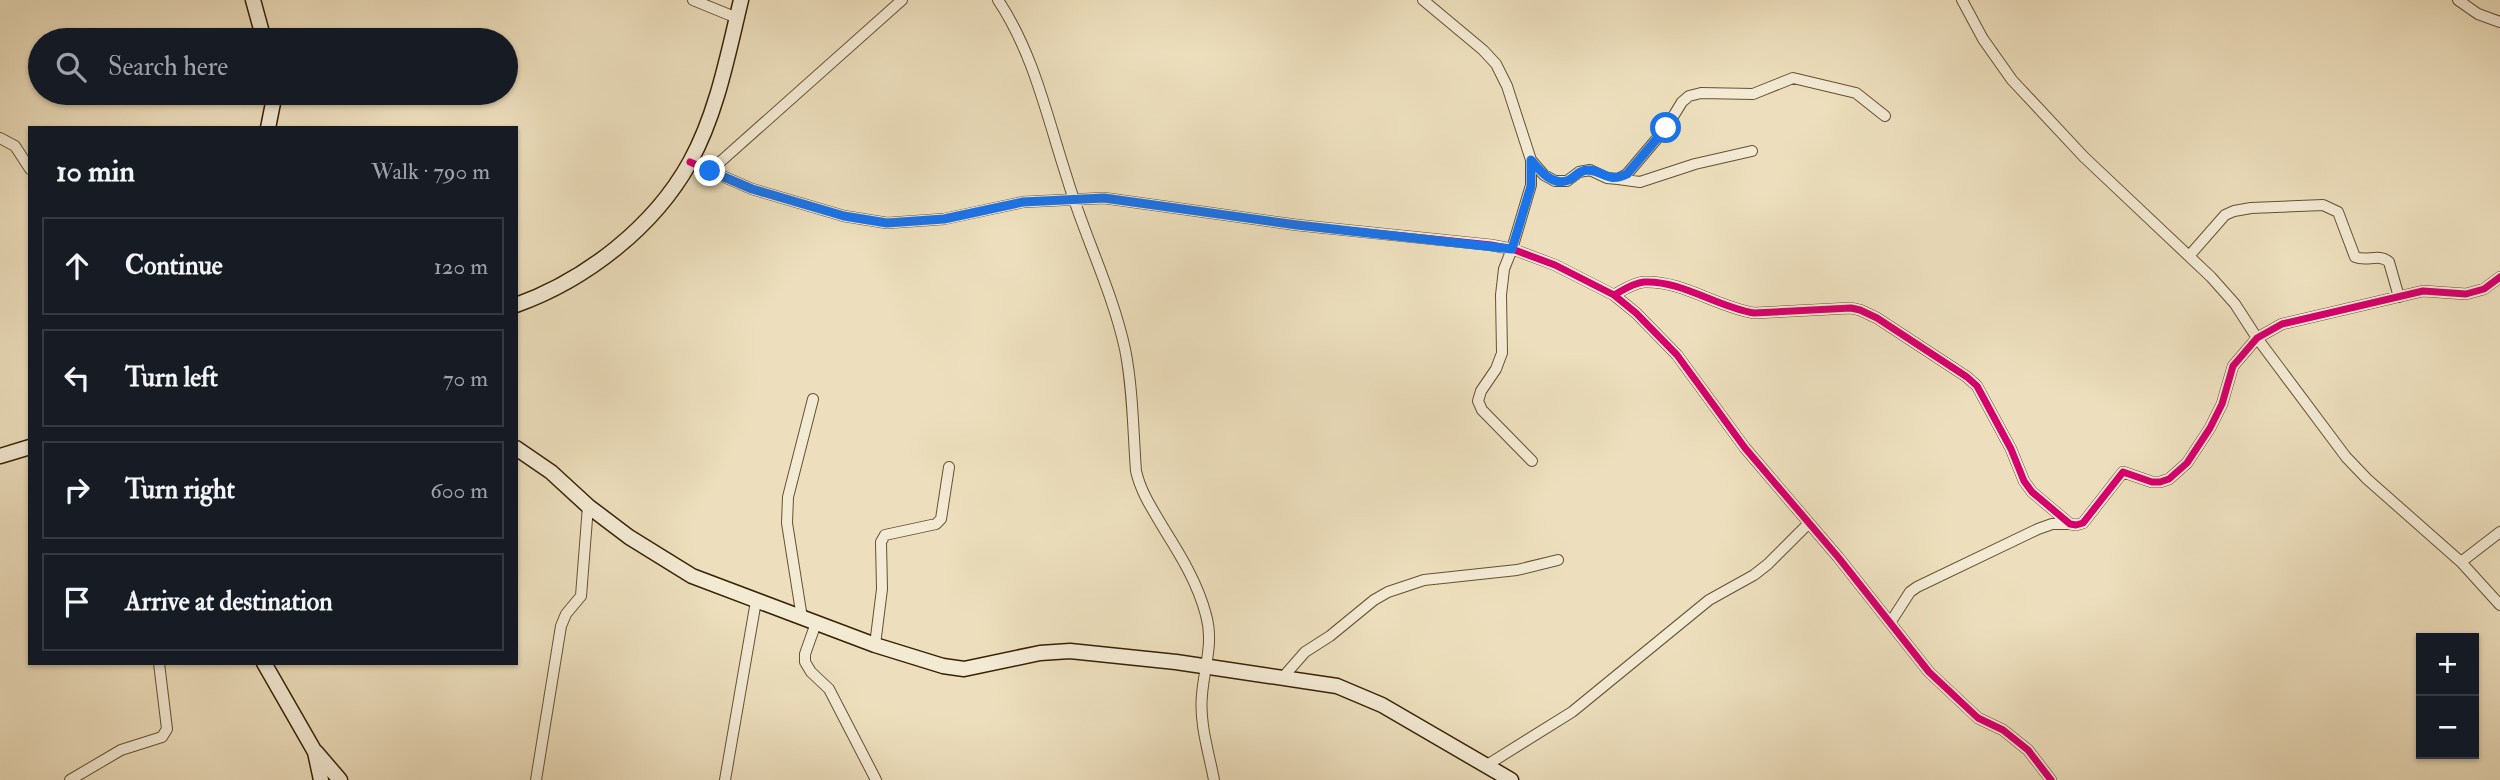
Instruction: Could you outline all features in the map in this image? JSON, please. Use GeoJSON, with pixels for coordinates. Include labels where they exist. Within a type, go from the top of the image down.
{"type":"FeatureCollection","features":[{"type":"Feature","properties":{"kind":"main road"},"geometry":{"type":"LineString","coordinates":[[253,0],[261,28]]}},
{"type":"Feature","properties":{"kind":"main road"},"geometry":{"type":"LineString","coordinates":[[518,304],[573,278],[608,253],[658,206],[690,162],[706,126],[719,88],[741,0]]}},
{"type":"Feature","properties":{"kind":"main road"},"geometry":{"type":"LineString","coordinates":[[268,126],[273,105]]}},
{"type":"Feature","properties":{"kind":"main road"},"geometry":{"type":"LineString","coordinates":[[0,456],[28,448]]}},
{"type":"Feature","properties":{"kind":"main road"},"geometry":{"type":"LineString","coordinates":[[518,449],[551,472],[588,506],[629,537],[692,576],[875,645],[943,666],[964,668],[1040,653],[1070,651],[1284,676],[1336,686],[1358,694],[1511,780]]}},
{"type":"Feature","properties":{"kind":"main road"},"geometry":{"type":"LineString","coordinates":[[265,665],[315,752],[340,780]]}},
{"type":"Feature","properties":{"kind":"main road"},"geometry":{"type":"LineString","coordinates":[[315,752],[321,780]]}},
{"type":"Feature","properties":{"kind":"street"},"geometry":{"type":"LineString","coordinates":[[693,0],[737,18]]}},
{"type":"Feature","properties":{"kind":"street"},"geometry":{"type":"LineString","coordinates":[[710,171],[902,0]]}},
{"type":"Feature","properties":{"kind":"street"},"geometry":{"type":"LineString","coordinates":[[998,0],[1021,38],[1033,69],[1073,199],[1117,319],[1124,348],[1139,487],[1186,565],[1206,615],[1210,636],[1202,697],[1203,723],[1214,780]]}},
{"type":"Feature","properties":{"kind":"street"},"geometry":{"type":"LineString","coordinates":[[1423,0],[1496,64],[1507,86],[1531,160],[1531,186],[1504,269],[1501,295],[1503,353],[1478,401],[1482,410],[1532,461]]}},
{"type":"Feature","properties":{"kind":"street"},"geometry":{"type":"LineString","coordinates":[[1962,0],[1983,39],[2012,80],[2084,157],[2189,256],[2235,304],[2257,338],[2346,457],[2461,562],[2500,605]]}},
{"type":"Feature","properties":{"kind":"street"},"geometry":{"type":"LineString","coordinates":[[2458,0],[2478,14],[2500,22]]}},
{"type":"Feature","properties":{"kind":"street"},"geometry":{"type":"LineString","coordinates":[[1618,178],[1627,174],[1652,145],[1682,102],[1689,96],[1701,93],[1754,94],[1793,78],[1856,93],[1885,116]]}},
{"type":"Feature","properties":{"kind":"street"},"geometry":{"type":"LineString","coordinates":[[0,138],[15,146],[28,166]]}},
{"type":"Feature","properties":{"kind":"street"},"geometry":{"type":"LineString","coordinates":[[1531,160],[1544,175],[1555,181],[1567,181],[1579,172],[1590,170],[1607,178],[1640,182],[1695,164],[1752,151]]}},
{"type":"Feature","properties":{"kind":"street"},"geometry":{"type":"LineString","coordinates":[[690,162],[752,189],[844,216],[887,223],[944,219],[1023,202],[1104,198],[1297,225],[1512,249],[1555,265],[1614,295],[1636,313],[1677,355],[1745,449],[1809,523],[1929,672],[1978,718],[2003,730],[2028,750],[2051,780]]}},
{"type":"Feature","properties":{"kind":"street"},"geometry":{"type":"LineString","coordinates":[[2189,256],[2225,215],[2235,211],[2323,205],[2338,212],[2355,257],[2381,257],[2389,262],[2399,297]]}},
{"type":"Feature","properties":{"kind":"street"},"geometry":{"type":"LineString","coordinates":[[1890,623],[1910,592],[1917,587],[2038,529],[2052,524],[2083,523],[2123,472],[2152,482],[2169,479],[2187,463],[2210,428],[2233,366],[2257,338],[2282,324],[2423,291],[2466,294],[2484,289],[2500,277]]}},
{"type":"Feature","properties":{"kind":"street"},"geometry":{"type":"LineString","coordinates":[[1614,295],[1634,284],[1644,282],[1673,286],[1739,311],[1777,314],[1851,308],[1877,318],[1977,386],[2011,449],[2024,481],[2032,492],[2070,524]]}},
{"type":"Feature","properties":{"kind":"street"},"geometry":{"type":"LineString","coordinates":[[802,618],[787,523],[788,497],[814,399]]}},
{"type":"Feature","properties":{"kind":"street"},"geometry":{"type":"LineString","coordinates":[[875,645],[882,589],[881,542],[885,536],[936,524],[941,519],[949,467]]}},
{"type":"Feature","properties":{"kind":"street"},"geometry":{"type":"LineString","coordinates":[[536,780],[561,626],[566,614],[581,596],[588,506]]}},
{"type":"Feature","properties":{"kind":"street"},"geometry":{"type":"LineString","coordinates":[[1487,765],[1572,712],[1709,600],[1761,569],[1809,523]]}},
{"type":"Feature","properties":{"kind":"street"},"geometry":{"type":"LineString","coordinates":[[2461,562],[2500,533]]}},
{"type":"Feature","properties":{"kind":"street"},"geometry":{"type":"LineString","coordinates":[[1284,676],[1305,652],[1388,592],[1424,580],[1517,570],[1558,560]]}},
{"type":"Feature","properties":{"kind":"street"},"geometry":{"type":"LineString","coordinates":[[725,780],[756,601]]}},
{"type":"Feature","properties":{"kind":"street"},"geometry":{"type":"LineString","coordinates":[[817,623],[805,654],[806,662],[811,672],[829,689],[876,780]]}},
{"type":"Feature","properties":{"kind":"street"},"geometry":{"type":"LineString","coordinates":[[70,780],[121,750],[162,737],[167,729],[159,665]]}},
{"type":"Feature","properties":{"kind":"cycle path"},"geometry":{"type":"LineString","coordinates":[[690,162],[752,189],[844,216],[887,223],[944,219],[1023,202],[1104,198],[1297,225],[1491,245],[1512,249],[1555,265],[1614,295],[1636,313],[1677,355],[1745,448],[1838,557],[1929,672],[1978,718],[2003,730],[2028,750],[2051,780]]}},
{"type":"Feature","properties":{"kind":"cycle path"},"geometry":{"type":"LineString","coordinates":[[1614,295],[1636,284],[1658,283],[1685,289],[1754,313],[1851,308],[1877,318],[1977,386],[2011,449],[2024,481],[2032,492],[2070,524],[2076,525],[2083,523],[2123,472],[2160,482],[2169,479],[2187,463],[2222,404],[2233,366],[2257,338],[2282,324],[2423,291],[2466,294],[2484,289],[2500,277]]}},
{"type":"Feature","properties":{"kind":"route"},"geometry":{"type":"LineString","coordinates":[[710,171],[752,189],[844,216],[887,223],[944,219],[1023,202],[1104,198],[1297,225],[1512,249],[1531,186],[1531,160],[1544,175],[1555,181],[1567,181],[1579,172],[1590,170],[1607,178],[1618,178],[1627,174],[1666,128]]}}]}
